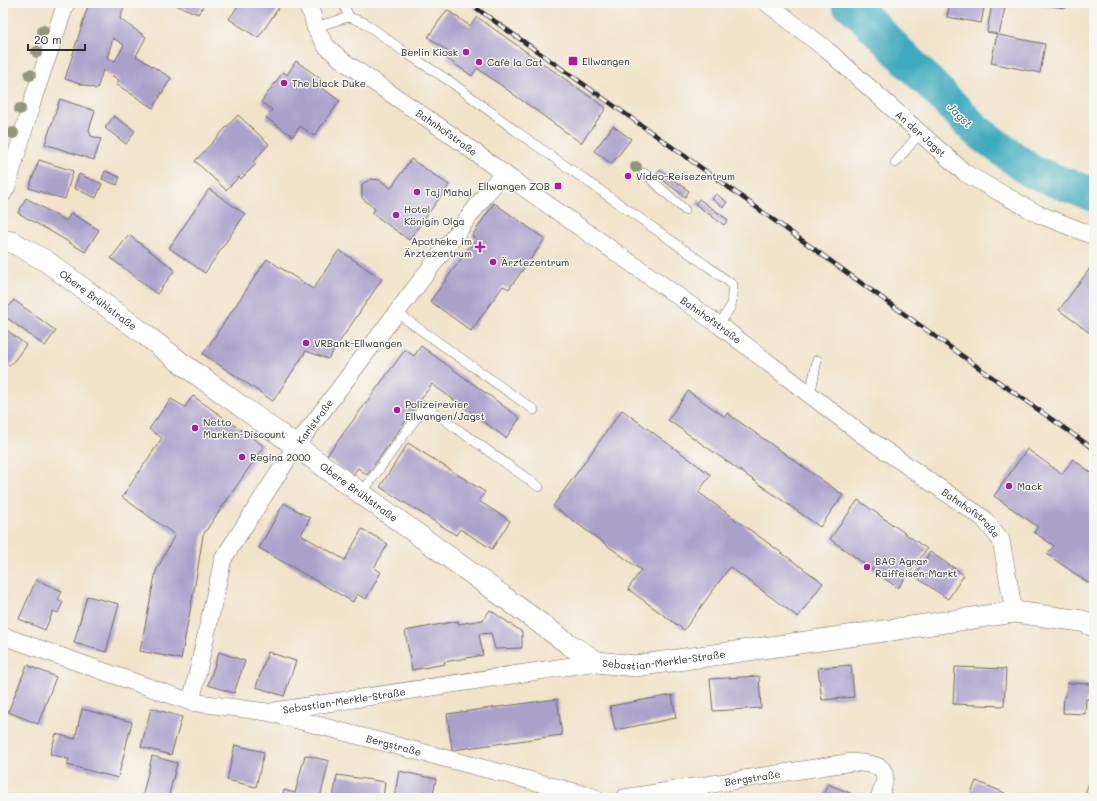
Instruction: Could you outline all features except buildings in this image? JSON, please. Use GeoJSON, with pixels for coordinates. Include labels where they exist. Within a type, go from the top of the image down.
{"type":"FeatureCollection","features":[{"type":"Feature","properties":{"kind":"street"},"geometry":{"type":"LineString","coordinates":[[3,194],[7,186],[34,96],[66,3]]}},
{"type":"Feature","properties":{"kind":"street","name":"Bahnhofstraße"},"geometry":{"type":"LineString","coordinates":[[305,3],[312,14],[315,27],[326,46],[343,61],[450,134],[718,325],[864,436],[983,518],[1001,540],[1014,612]]}},
{"type":"Feature","properties":{"kind":"street","name":"An der Jagst"},"geometry":{"type":"LineString","coordinates":[[767,3],[827,50],[965,173],[1038,214],[1094,236]]}},
{"type":"Feature","properties":{"kind":"street","name":"Karlstraße"},"geometry":{"type":"LineString","coordinates":[[191,702],[223,559],[296,446],[503,173]]}},
{"type":"Feature","properties":{"kind":"street","name":"Obere Brühlstraße"},"geometry":{"type":"LineString","coordinates":[[3,241],[12,242],[46,261],[180,362],[361,494],[570,645],[597,662]]}},
{"type":"Feature","properties":{"kind":"street"},"geometry":{"type":"LineString","coordinates":[[1014,612],[1082,621],[1094,626]]}},
{"type":"Feature","properties":{"kind":"street","name":"Sebastian-Merkle-Straße"},"geometry":{"type":"LineString","coordinates":[[267,712],[597,662],[635,666],[1014,612]]}},
{"type":"Feature","properties":{"kind":"street"},"geometry":{"type":"LineString","coordinates":[[3,636],[191,702]]}},
{"type":"Feature","properties":{"kind":"street","name":"Bergstraße"},"geometry":{"type":"LineString","coordinates":[[191,702],[267,712],[595,798]]}},
{"type":"Feature","properties":{"kind":"street","name":"Bergstraße"},"geometry":{"type":"LineString","coordinates":[[624,798],[852,762],[873,764],[880,767],[884,772],[885,780],[879,798]]}},
{"type":"Feature","properties":{"kind":"lane"},"geometry":{"type":"LineString","coordinates":[[343,3],[349,17]]}},
{"type":"Feature","properties":{"kind":"lane"},"geometry":{"type":"LineString","coordinates":[[315,27],[349,17],[365,23],[406,53],[451,82],[516,131],[591,182],[706,264],[733,285],[731,306],[718,325]]}},
{"type":"Feature","properties":{"kind":"lane"},"geometry":{"type":"LineString","coordinates":[[895,163],[920,133]]}},
{"type":"Feature","properties":{"kind":"lane"},"geometry":{"type":"LineString","coordinates":[[644,173],[685,210]]}},
{"type":"Feature","properties":{"kind":"lane"},"geometry":{"type":"LineString","coordinates":[[397,313],[534,410]]}},
{"type":"Feature","properties":{"kind":"lane"},"geometry":{"type":"LineString","coordinates":[[810,396],[817,360]]}},
{"type":"Feature","properties":{"kind":"lane"},"geometry":{"type":"LineString","coordinates":[[361,494],[425,406],[539,488]]}},
{"type":"Feature","properties":{"kind":"waterway","name":"Jagst"},"geometry":{"type":"LineString","coordinates":[[848,3],[857,10],[976,130],[1032,172],[1094,195]]}},
{"type":"Feature","properties":{"kind":"railway"},"geometry":{"type":"LineString","coordinates":[[469,3],[1094,449]]}},
{"type":"Feature","properties":{"kind":"place","name":"Berlin Kiosk"},"geometry":{"type":"Point","coordinates":[466,52]}},
{"type":"Feature","properties":{"kind":"place","name":"Ellwangen"},"geometry":{"type":"Point","coordinates":[573,61]}},
{"type":"Feature","properties":{"kind":"place","name":"Café la Cat"},"geometry":{"type":"Point","coordinates":[479,62]}},
{"type":"Feature","properties":{"kind":"place","name":"The black Duke"},"geometry":{"type":"Point","coordinates":[284,83]}},
{"type":"Feature","properties":{"kind":"place","name":"Video-Reisezentrum"},"geometry":{"type":"Point","coordinates":[628,176]}},
{"type":"Feature","properties":{"kind":"place","name":"Ellwangen ZOB"},"geometry":{"type":"Point","coordinates":[558,186]}},
{"type":"Feature","properties":{"kind":"place","name":"Taj Mahal"},"geometry":{"type":"Point","coordinates":[417,192]}},
{"type":"Feature","properties":{"kind":"place","name":"Hotel Königin Olga"},"geometry":{"type":"Point","coordinates":[396,215]}},
{"type":"Feature","properties":{"kind":"place","name":"Apotheke im Ärztezentrum"},"geometry":{"type":"Point","coordinates":[480,247]}},
{"type":"Feature","properties":{"kind":"place","name":"Ärztezentrum"},"geometry":{"type":"Point","coordinates":[493,262]}},
{"type":"Feature","properties":{"kind":"place","name":"VRBank-Ellwangen"},"geometry":{"type":"Point","coordinates":[306,343]}},
{"type":"Feature","properties":{"kind":"place","name":"Polizeirevier Ellwangen/Jagst"},"geometry":{"type":"Point","coordinates":[397,410]}},
{"type":"Feature","properties":{"kind":"place","name":"Netto Marken-Discount"},"geometry":{"type":"Point","coordinates":[195,428]}},
{"type":"Feature","properties":{"kind":"place","name":"Regina 2000"},"geometry":{"type":"Point","coordinates":[242,457]}},
{"type":"Feature","properties":{"kind":"place","name":"Mack"},"geometry":{"type":"Point","coordinates":[1009,486]}},
{"type":"Feature","properties":{"kind":"place","name":"BAG Agrar Raiffeisen-Markt"},"geometry":{"type":"Point","coordinates":[867,567]}}]}
